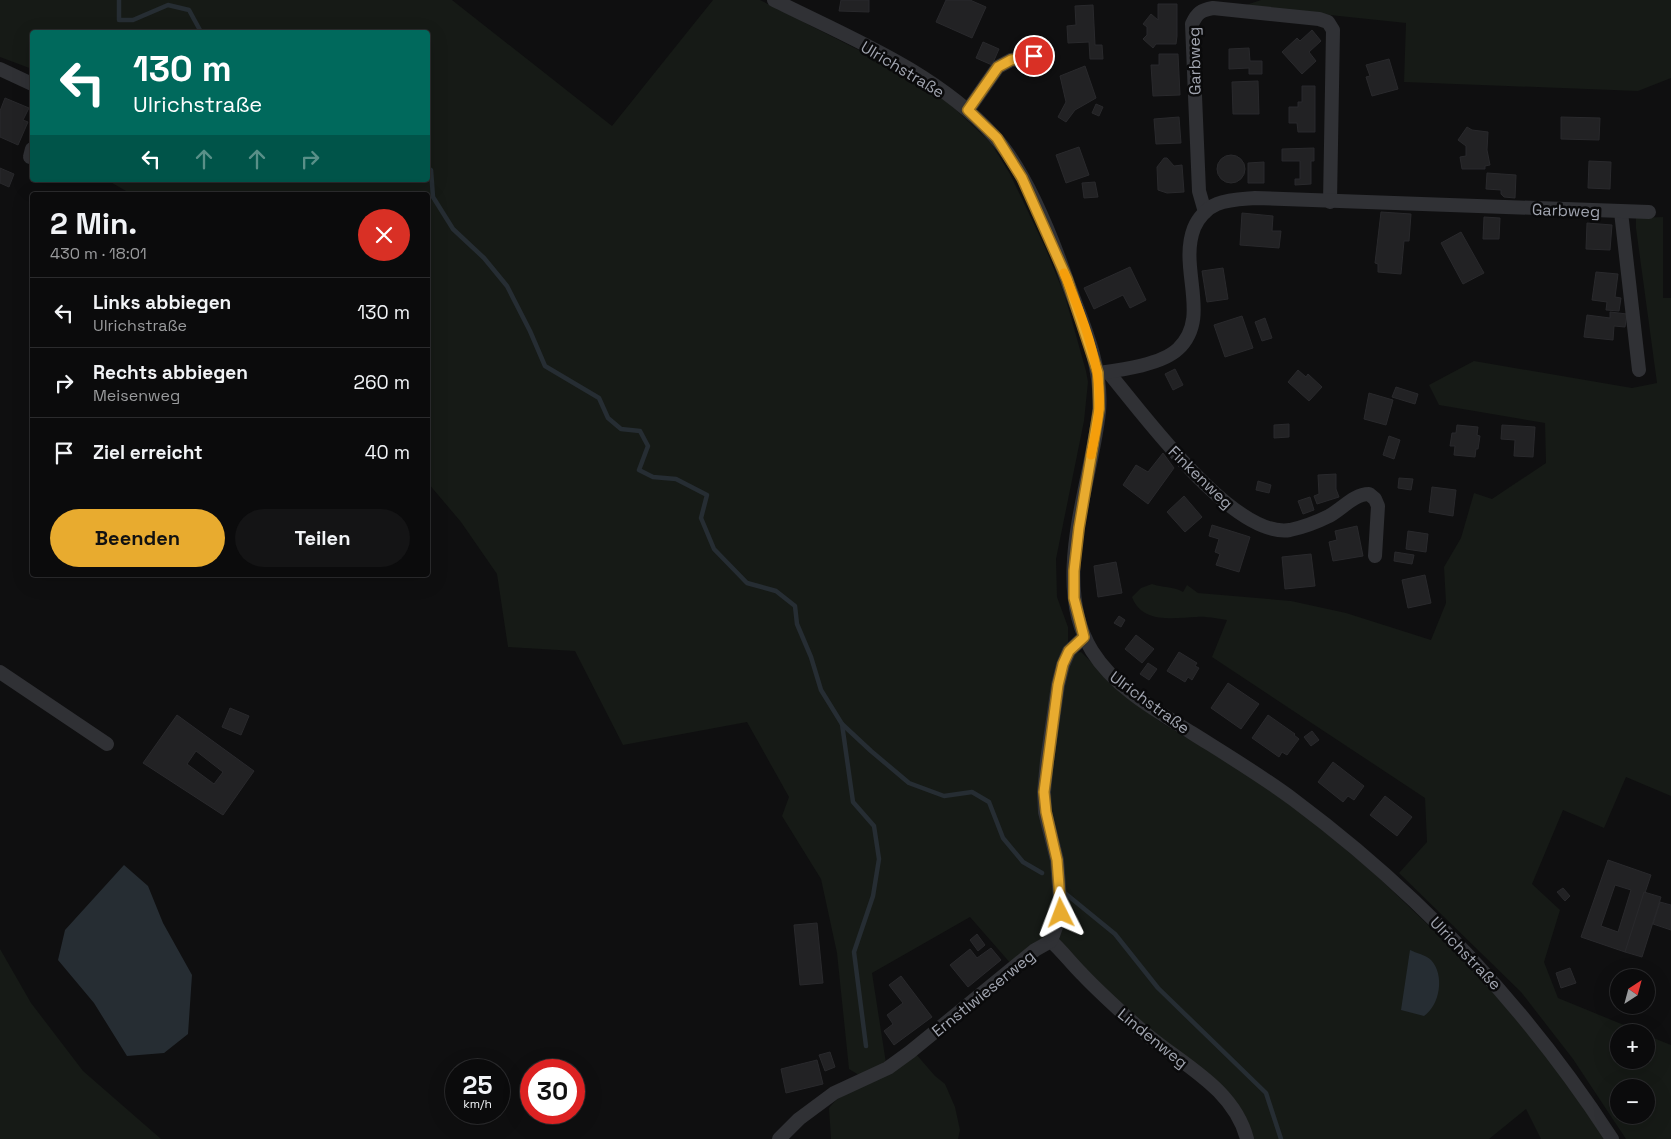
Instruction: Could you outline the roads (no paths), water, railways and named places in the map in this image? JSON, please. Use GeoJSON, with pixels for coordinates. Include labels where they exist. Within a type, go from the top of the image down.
{"type":"FeatureCollection","features":[{"type":"Feature","properties":{"kind":"street","name":"Ulrichstraße"},"geometry":{"type":"LineString","coordinates":[[774,0],[921,76],[968,110],[997,138],[1022,178],[1067,279],[1103,373],[1099,409],[1076,544],[1074,571],[1074,598],[1084,637],[1094,655],[1109,673],[1129,690],[1156,710],[1291,798],[1339,835],[1416,902],[1494,982],[1530,1024],[1566,1070],[1612,1139]]}},
{"type":"Feature","properties":{"kind":"street","name":"Garbweg"},"geometry":{"type":"LineString","coordinates":[[1330,202],[1333,30],[1328,22],[1320,19],[1213,8],[1202,10],[1196,15],[1192,24],[1199,191],[1205,212],[1216,204],[1247,199],[1330,202],[1621,212],[1649,212]]}},
{"type":"Feature","properties":{"kind":"street"},"geometry":{"type":"LineString","coordinates":[[968,110],[998,67],[1011,60],[1034,56]]}},
{"type":"Feature","properties":{"kind":"street"},"geometry":{"type":"LineString","coordinates":[[0,69],[30,83]]}},
{"type":"Feature","properties":{"kind":"street"},"geometry":{"type":"LineString","coordinates":[[1103,373],[1166,357],[1177,350],[1186,339],[1192,328],[1194,315],[1188,253],[1191,236],[1197,222],[1205,212]]}},
{"type":"Feature","properties":{"kind":"street","name":"Garbweg"},"geometry":{"type":"LineString","coordinates":[[1621,212],[1639,370]]}},
{"type":"Feature","properties":{"kind":"street","name":"Finkenweg"},"geometry":{"type":"LineString","coordinates":[[1103,373],[1206,486],[1228,505],[1250,520],[1271,529],[1288,530],[1312,524],[1331,515],[1352,500],[1364,494],[1369,494],[1375,499],[1378,506],[1375,556]]}},
{"type":"Feature","properties":{"kind":"street","name":"Ernstlwieserweg"},"geometry":{"type":"LineString","coordinates":[[779,1139],[799,1119],[834,1093],[888,1068],[910,1052],[1035,950],[1051,941],[1061,913],[1057,860],[1046,812],[1044,792],[1047,761],[1058,685],[1063,664],[1069,651],[1084,637]]}},
{"type":"Feature","properties":{"kind":"street"},"geometry":{"type":"LineString","coordinates":[[0,672],[107,744]]}},
{"type":"Feature","properties":{"kind":"street","name":"Lindenweg"},"geometry":{"type":"LineString","coordinates":[[1051,941],[1101,993],[1145,1034],[1227,1099],[1244,1126],[1247,1139]]}},
{"type":"Feature","properties":{"kind":"waterway"},"geometry":{"type":"LineString","coordinates":[[119,0],[119,20],[133,20],[168,5],[189,10],[200,30]]}},
{"type":"Feature","properties":{"kind":"waterway"},"geometry":{"type":"LineString","coordinates":[[430,169],[433,197],[453,229],[484,258],[507,286],[545,366],[599,398],[608,418],[621,429],[640,431],[648,446],[639,470],[653,477],[676,479],[707,495],[701,518],[714,549],[747,583],[776,591],[795,606],[797,624],[811,657],[821,690],[842,724],[853,802],[874,826],[879,859],[873,896],[854,952],[866,1046]]}},
{"type":"Feature","properties":{"kind":"waterway"},"geometry":{"type":"LineString","coordinates":[[842,724],[909,783],[944,796],[972,792],[989,802],[1003,838],[1023,862],[1042,873]]}},
{"type":"Feature","properties":{"kind":"waterway"},"geometry":{"type":"LineString","coordinates":[[1066,894],[1115,934],[1158,988],[1266,1093],[1281,1139]]}}]}
